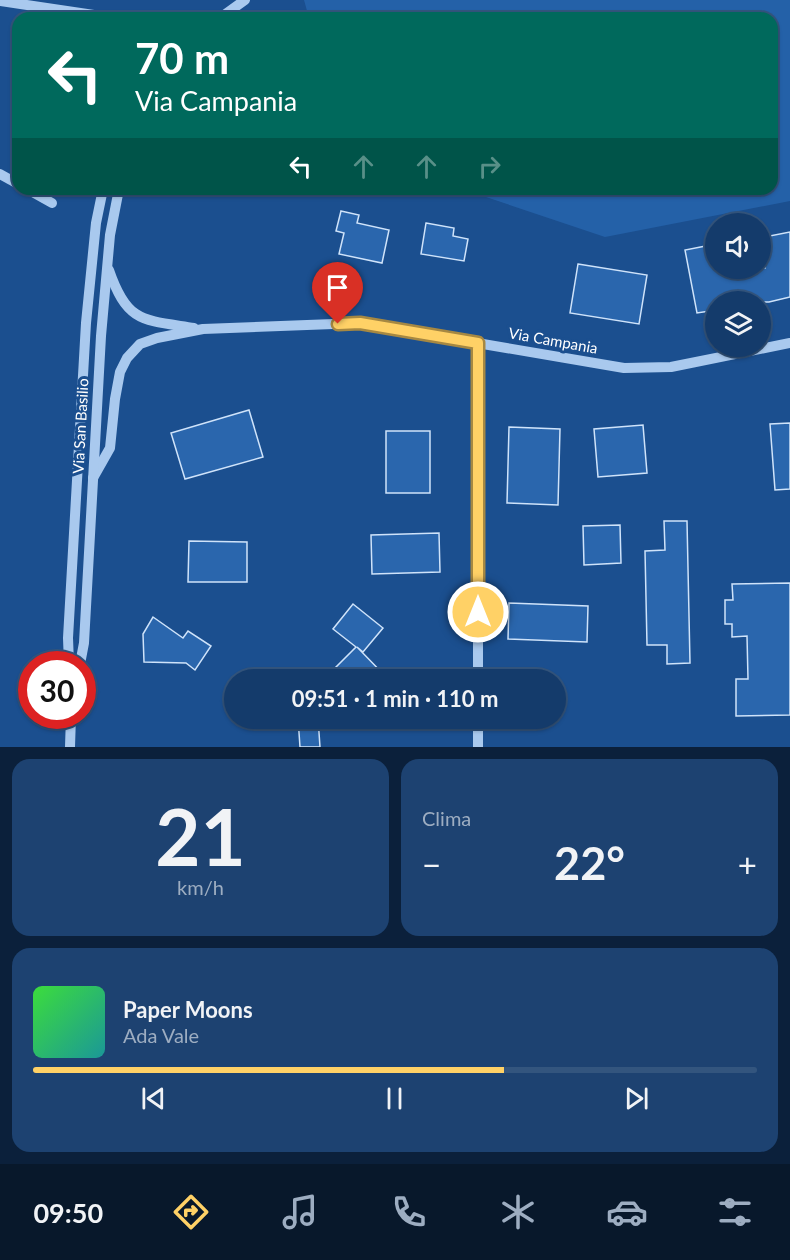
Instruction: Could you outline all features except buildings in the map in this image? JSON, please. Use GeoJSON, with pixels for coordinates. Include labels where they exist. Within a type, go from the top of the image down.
{"type":"FeatureCollection","features":[{"type":"Feature","properties":{"kind":"street"},"geometry":{"type":"LineString","coordinates":[[228,12],[244,0]]}},
{"type":"Feature","properties":{"kind":"street"},"geometry":{"type":"LineString","coordinates":[[0,1],[74,12]]}},
{"type":"Feature","properties":{"kind":"street"},"geometry":{"type":"LineString","coordinates":[[38,195],[52,203]]}},
{"type":"Feature","properties":{"kind":"street","name":"Via San Basilio"},"geometry":{"type":"LineString","coordinates":[[68,651],[87,323],[96,223],[102,195]]}},
{"type":"Feature","properties":{"kind":"street","name":"Via San Basilio"},"geometry":{"type":"LineString","coordinates":[[82,651],[101,336],[107,265],[118,195]]}},
{"type":"Feature","properties":{"kind":"street"},"geometry":{"type":"LineString","coordinates":[[107,265],[115,288],[125,305],[138,317],[203,329]]}},
{"type":"Feature","properties":{"kind":"street","name":"Via Campania"},"geometry":{"type":"LineString","coordinates":[[203,329],[360,323],[624,368],[670,367],[790,343]]}},
{"type":"Feature","properties":{"kind":"street"},"geometry":{"type":"LineString","coordinates":[[93,478],[110,448],[120,372],[127,358],[140,344],[157,338],[203,329]]}},
{"type":"Feature","properties":{"kind":"street"},"geometry":{"type":"LineString","coordinates":[[478,343],[478,669]]}},
{"type":"Feature","properties":{"kind":"street"},"geometry":{"type":"LineString","coordinates":[[70,747],[71,729]]}},
{"type":"Feature","properties":{"kind":"street"},"geometry":{"type":"LineString","coordinates":[[478,729],[478,747]]}},
{"type":"Feature","properties":{"kind":"shaded area"},"geometry":{"type":"Polygon","coordinates":[[[304,0],[790,0],[790,201],[728,213],[705,213],[705,218],[605,237],[476,195],[778,195],[778,12],[307,12],[304,0]]]}},
{"type":"Feature","properties":{"kind":"route"},"geometry":{"type":"LineString","coordinates":[[338,324],[360,323],[478,343],[478,612]]}}]}
